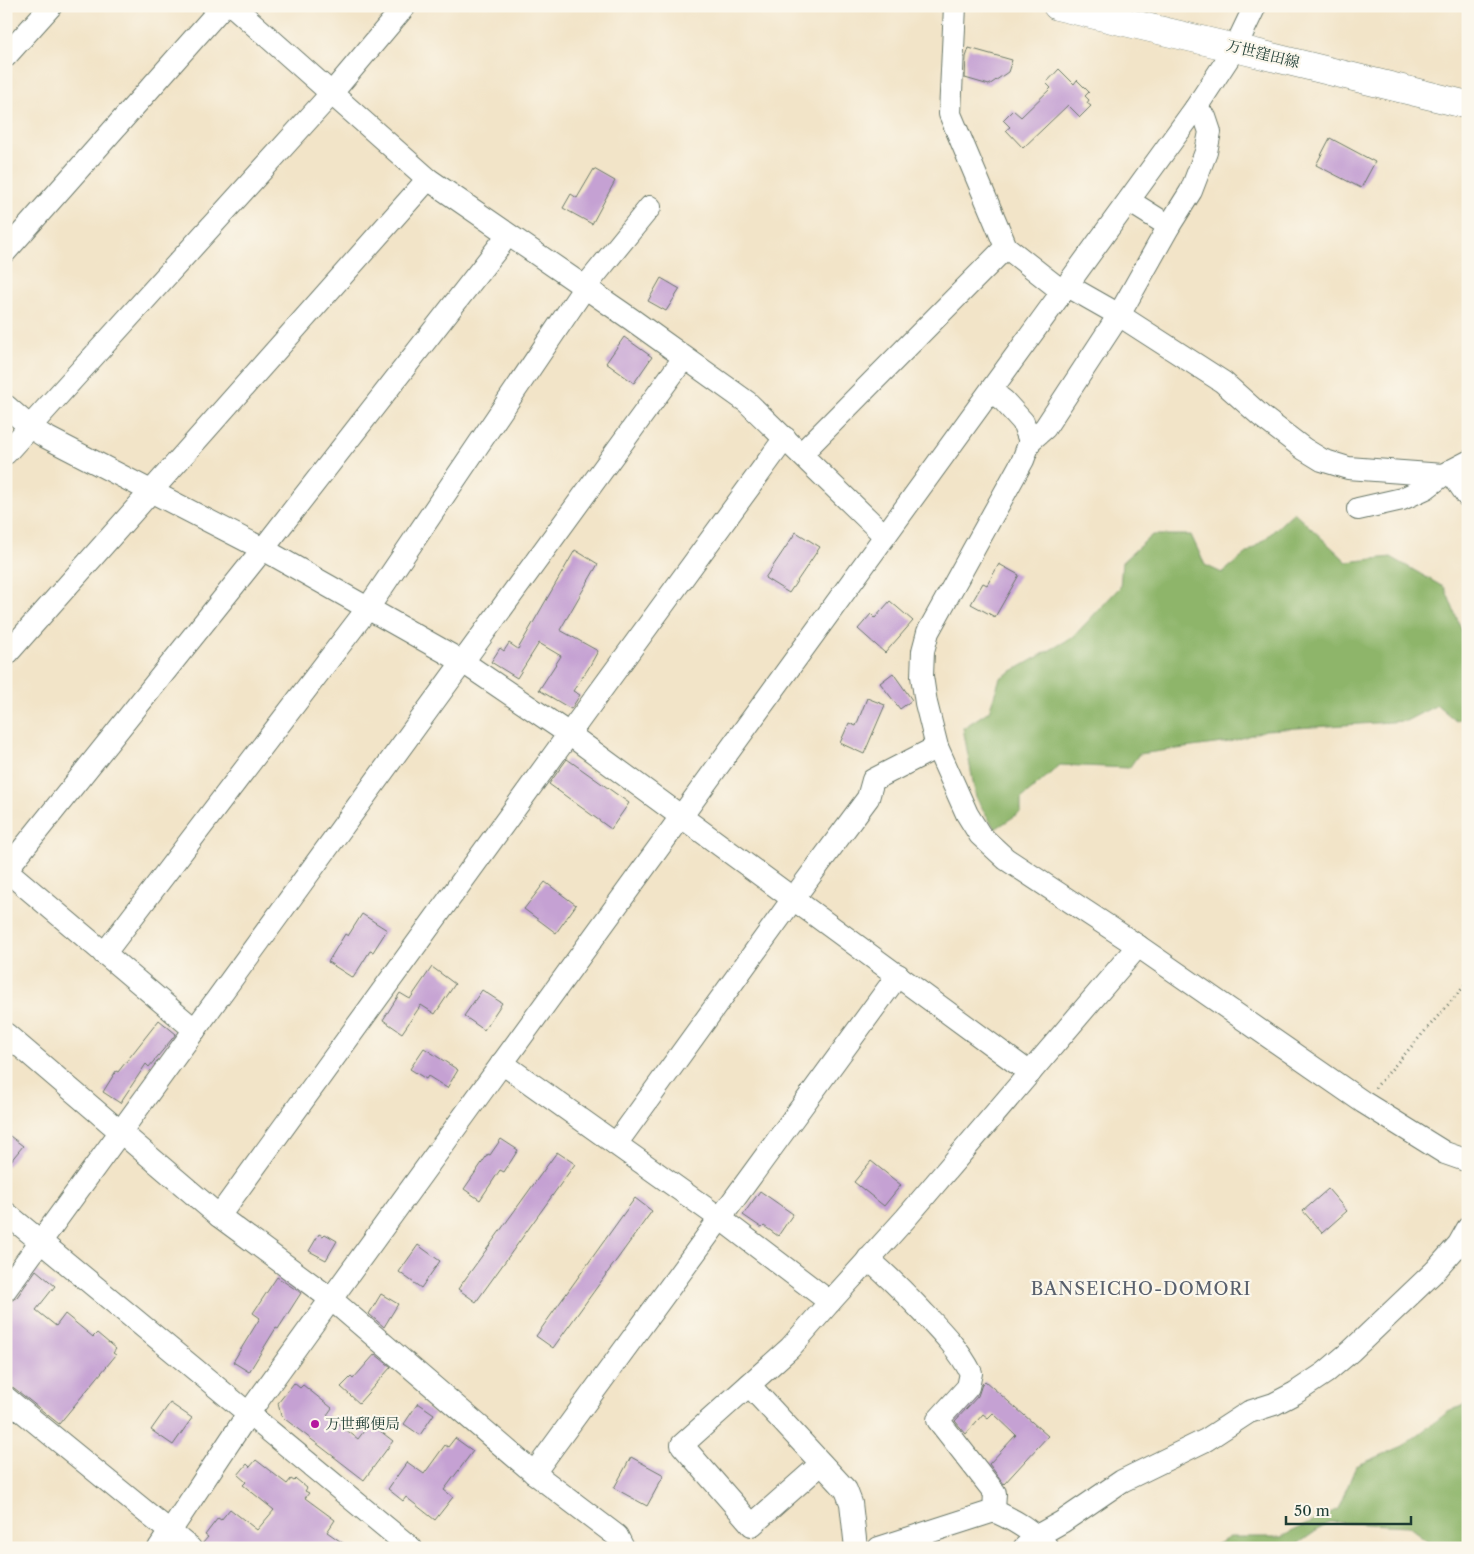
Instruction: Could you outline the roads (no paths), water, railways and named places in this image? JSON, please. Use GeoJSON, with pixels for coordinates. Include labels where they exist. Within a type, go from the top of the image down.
{"type":"FeatureCollection","features":[{"type":"Feature","properties":{"kind":"main road","name":"万世窪田線"},"geometry":{"type":"LineString","coordinates":[[1057,6],[1468,105]]}},
{"type":"Feature","properties":{"kind":"street"},"geometry":{"type":"LineString","coordinates":[[6,251],[223,6]]}},
{"type":"Feature","properties":{"kind":"street"},"geometry":{"type":"LineString","coordinates":[[233,6],[428,179],[747,402],[885,536]]}},
{"type":"Feature","properties":{"kind":"street"},"geometry":{"type":"LineString","coordinates":[[6,453],[331,94],[405,6]]}},
{"type":"Feature","properties":{"kind":"street"},"geometry":{"type":"LineString","coordinates":[[955,6],[950,114],[1006,247],[1065,289],[1119,315],[1223,382],[1262,416],[1304,449],[1322,460],[1348,468],[1454,469]]}},
{"type":"Feature","properties":{"kind":"street"},"geometry":{"type":"LineString","coordinates":[[164,1540],[248,1414],[1195,109],[1236,48],[1255,6]]}},
{"type":"Feature","properties":{"kind":"street"},"geometry":{"type":"LineString","coordinates":[[6,56],[43,9]]}},
{"type":"Feature","properties":{"kind":"street"},"geometry":{"type":"LineString","coordinates":[[1195,109],[1205,117],[1210,132],[1206,152],[1191,191],[1119,315],[1045,428],[1030,441],[1023,460],[928,632],[923,651],[922,676],[926,703],[937,748],[967,814],[980,834],[1006,859],[1138,946],[1363,1102],[1445,1153],[1468,1161]]}},
{"type":"Feature","properties":{"kind":"street"},"geometry":{"type":"LineString","coordinates":[[6,655],[428,179]]}},
{"type":"Feature","properties":{"kind":"street"},"geometry":{"type":"LineString","coordinates":[[1129,201],[1169,226]]}},
{"type":"Feature","properties":{"kind":"street"},"geometry":{"type":"LineString","coordinates":[[104,954],[368,608],[585,287],[650,207]]}},
{"type":"Feature","properties":{"kind":"street"},"geometry":{"type":"LineString","coordinates":[[195,1030],[6,870],[262,549],[508,234]]}},
{"type":"Feature","properties":{"kind":"street"},"geometry":{"type":"LineString","coordinates":[[801,454],[1006,247]]}},
{"type":"Feature","properties":{"kind":"street"},"geometry":{"type":"LineString","coordinates":[[6,1289],[684,358]]}},
{"type":"Feature","properties":{"kind":"street"},"geometry":{"type":"LineString","coordinates":[[991,391],[1004,401],[1023,422],[1030,441]]}},
{"type":"Feature","properties":{"kind":"street"},"geometry":{"type":"LineString","coordinates":[[6,406],[30,427],[44,436],[262,549],[462,662],[569,734],[1030,1073]]}},
{"type":"Feature","properties":{"kind":"street"},"geometry":{"type":"LineString","coordinates":[[219,1216],[785,438]]}},
{"type":"Feature","properties":{"kind":"street"},"geometry":{"type":"LineString","coordinates":[[1454,469],[1468,497]]}},
{"type":"Feature","properties":{"kind":"street"},"geometry":{"type":"LineString","coordinates":[[1358,509],[1402,499],[1426,488],[1454,469]]}},
{"type":"Feature","properties":{"kind":"street"},"geometry":{"type":"LineString","coordinates":[[616,1144],[868,798],[873,780],[937,748]]}},
{"type":"Feature","properties":{"kind":"street"},"geometry":{"type":"LineString","coordinates":[[822,1464],[752,1525],[682,1445],[790,1348],[906,1218],[1138,946]]}},
{"type":"Feature","properties":{"kind":"street"},"geometry":{"type":"LineString","coordinates":[[534,1473],[898,976]]}},
{"type":"Feature","properties":{"kind":"street"},"geometry":{"type":"LineString","coordinates":[[6,1034],[219,1216],[331,1299],[534,1473],[617,1536],[623,1548]]}},
{"type":"Feature","properties":{"kind":"street"},"geometry":{"type":"LineString","coordinates":[[502,1063],[721,1219],[830,1302]]}},
{"type":"Feature","properties":{"kind":"street"},"geometry":{"type":"LineString","coordinates":[[6,1213],[411,1548]]}},
{"type":"Feature","properties":{"kind":"street"},"geometry":{"type":"LineString","coordinates":[[879,1548],[994,1511],[1015,1520],[1036,1544],[1062,1522],[1122,1481],[1206,1440],[1249,1412],[1274,1404],[1295,1393],[1325,1373],[1435,1271],[1459,1244],[1468,1228]]}},
{"type":"Feature","properties":{"kind":"street"},"geometry":{"type":"LineString","coordinates":[[868,1259],[889,1276],[937,1327],[968,1367],[971,1373],[968,1387],[938,1420],[995,1493],[994,1511]]}},
{"type":"Feature","properties":{"kind":"street"},"geometry":{"type":"LineString","coordinates":[[749,1385],[846,1490],[851,1503],[856,1548]]}},
{"type":"Feature","properties":{"kind":"street"},"geometry":{"type":"LineString","coordinates":[[6,1398],[164,1540],[190,1548]]}},
{"type":"Feature","properties":{"kind":"place","name":"万世郵便局"},"geometry":{"type":"Point","coordinates":[315,1424]}},
{"type":"Feature","properties":{"kind":"district","name":"BANSEICHO-DOMORI"},"geometry":{"type":"Point","coordinates":[1141,1289]}}]}
